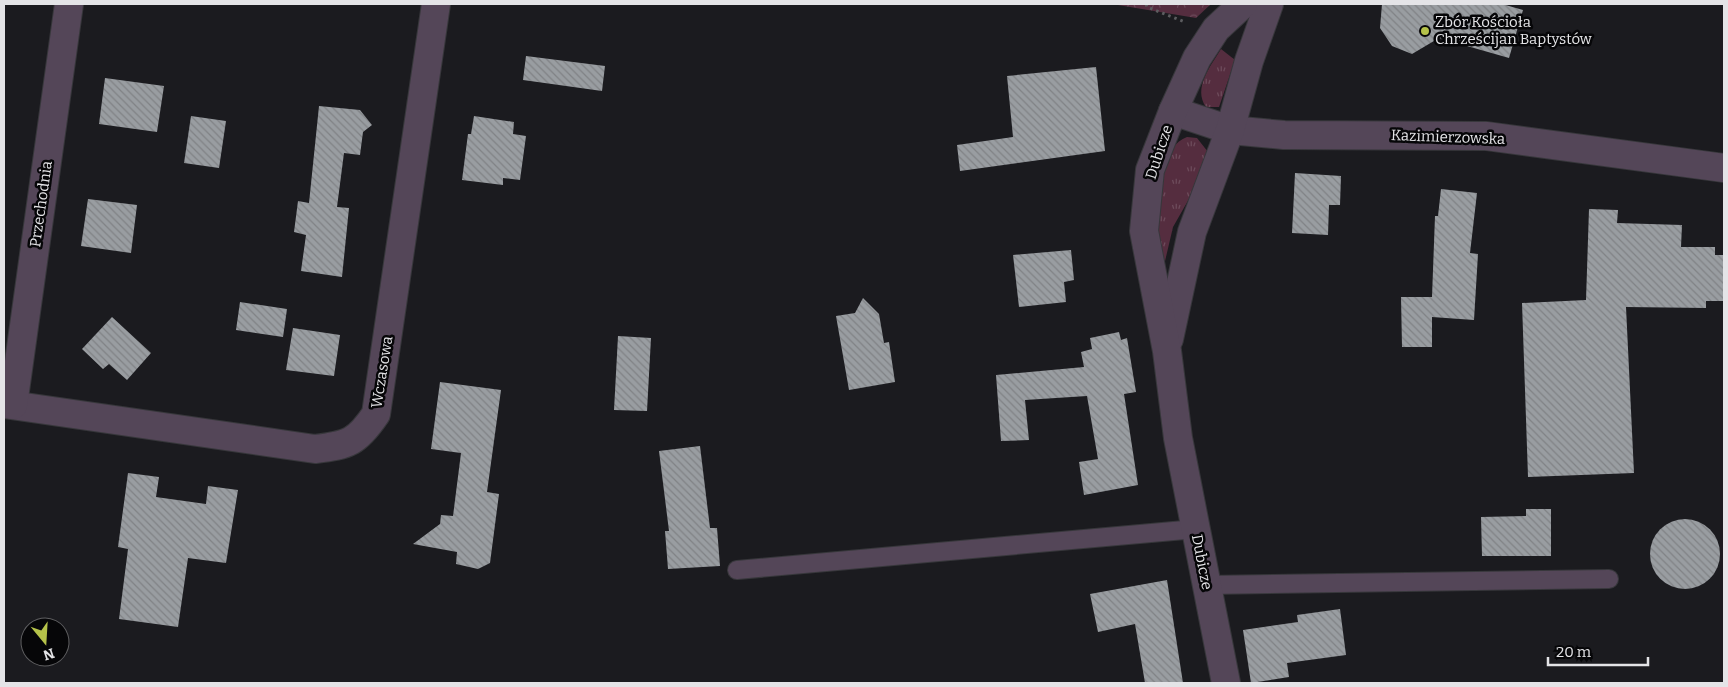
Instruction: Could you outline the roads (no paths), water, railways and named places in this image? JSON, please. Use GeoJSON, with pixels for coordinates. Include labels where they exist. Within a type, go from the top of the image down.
{"type":"FeatureCollection","features":[{"type":"Feature","properties":{"kind":"street","name":"Przechodnia"},"geometry":{"type":"LineString","coordinates":[[8,404],[69,4]]}},
{"type":"Feature","properties":{"kind":"street","name":"Wczasowa"},"geometry":{"type":"LineString","coordinates":[[8,404],[315,449],[343,446],[363,433],[376,414],[436,4]]}},
{"type":"Feature","properties":{"kind":"street","name":"Dubicze"},"geometry":{"type":"LineString","coordinates":[[1226,683],[1178,438],[1167,351],[1144,231],[1150,170],[1172,111],[1197,58],[1216,30],[1243,4]]}},
{"type":"Feature","properties":{"kind":"street","name":"Dubicze"},"geometry":{"type":"LineString","coordinates":[[1167,351],[1192,232],[1230,130],[1249,61],[1270,4]]}},
{"type":"Feature","properties":{"kind":"street","name":"Kazimierzowska"},"geometry":{"type":"LineString","coordinates":[[1172,111],[1230,130],[1284,135],[1486,136],[1724,168]]}},
{"type":"Feature","properties":{"kind":"lane"},"geometry":{"type":"LineString","coordinates":[[737,570],[1196,529]]}},
{"type":"Feature","properties":{"kind":"lane"},"geometry":{"type":"LineString","coordinates":[[1206,585],[1609,579]]}},
{"type":"Feature","properties":{"kind":"place","name":"Zbór Kościoła Chrześcijan Baptystów"},"geometry":{"type":"Point","coordinates":[1425,31]}}]}
